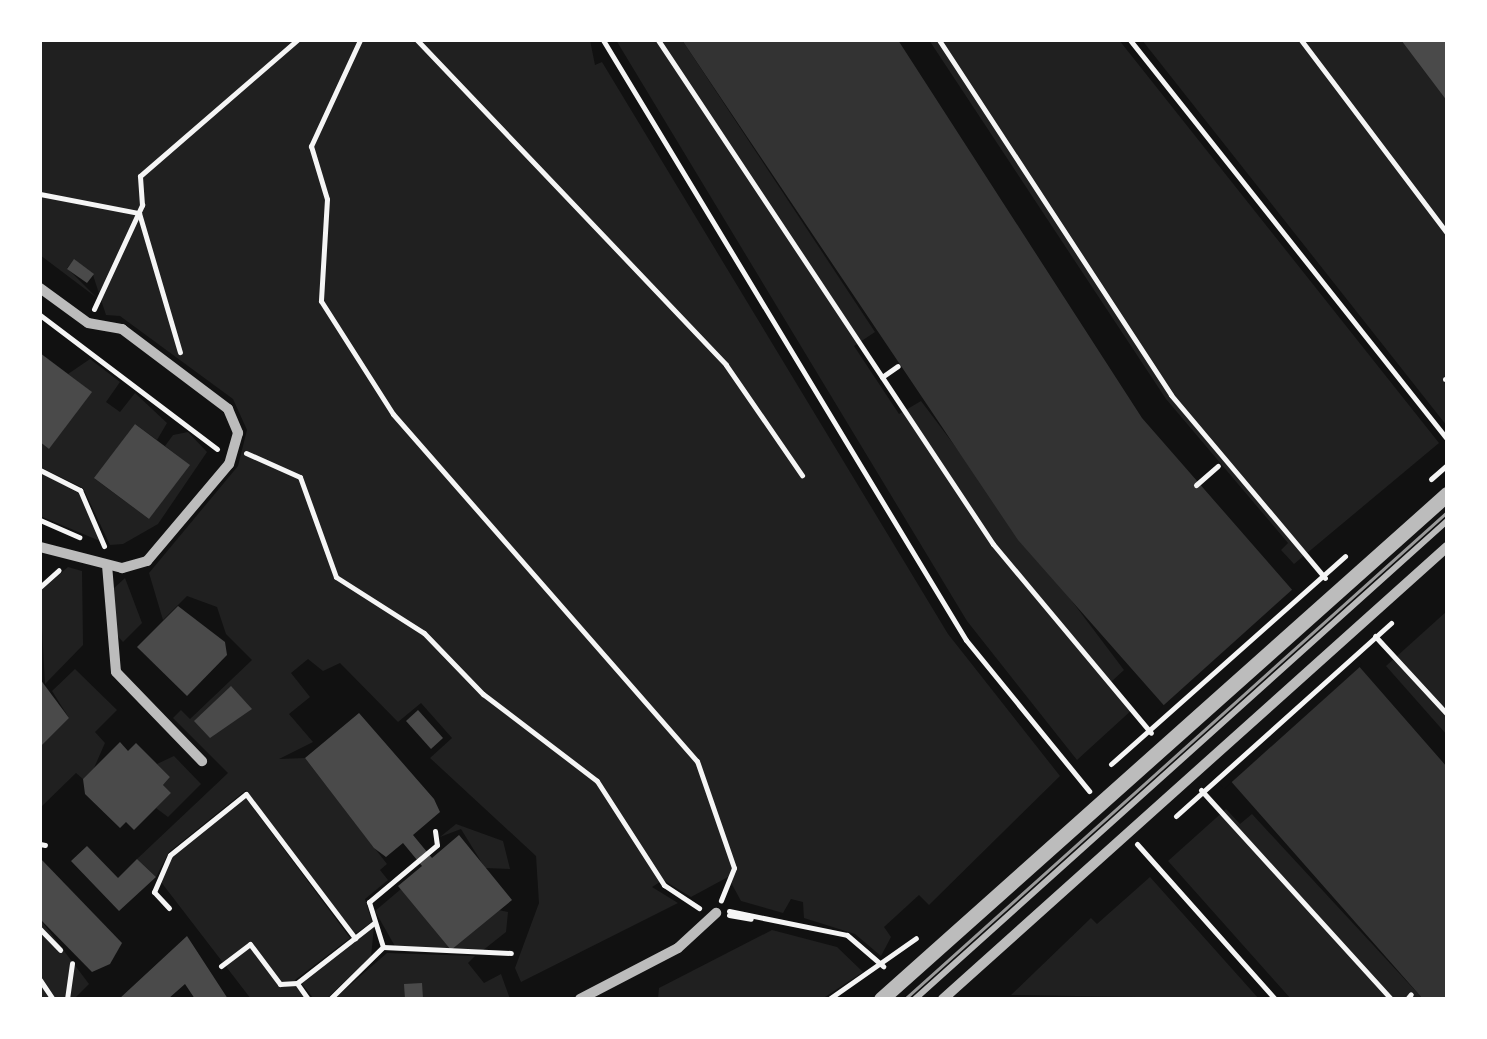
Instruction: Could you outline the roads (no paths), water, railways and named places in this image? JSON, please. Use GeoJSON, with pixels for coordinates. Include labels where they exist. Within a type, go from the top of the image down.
{"type":"FeatureCollection","features":[{"type":"Feature","properties":{"kind":"street"},"geometry":{"type":"LineString","coordinates":[[40,288],[88,323],[122,329],[228,409],[236,451],[167,545],[134,567],[107,565],[40,547]]}},
{"type":"Feature","properties":{"kind":"street"},"geometry":{"type":"LineString","coordinates":[[881,999],[1447,494]]}},
{"type":"Feature","properties":{"kind":"street"},"geometry":{"type":"LineString","coordinates":[[943,999],[1447,547]]}},
{"type":"Feature","properties":{"kind":"street"},"geometry":{"type":"LineString","coordinates":[[107,565],[116,672],[202,761]]}},
{"type":"Feature","properties":{"kind":"street"},"geometry":{"type":"LineString","coordinates":[[580,999],[678,948],[716,913]]}},
{"type":"Feature","properties":{"kind":"lane"},"geometry":{"type":"LineString","coordinates":[[915,999],[1447,520]]}},
{"type":"Feature","properties":{"kind":"tram line"},"geometry":{"type":"LineString","coordinates":[[905,999],[1447,512]]}}]}
